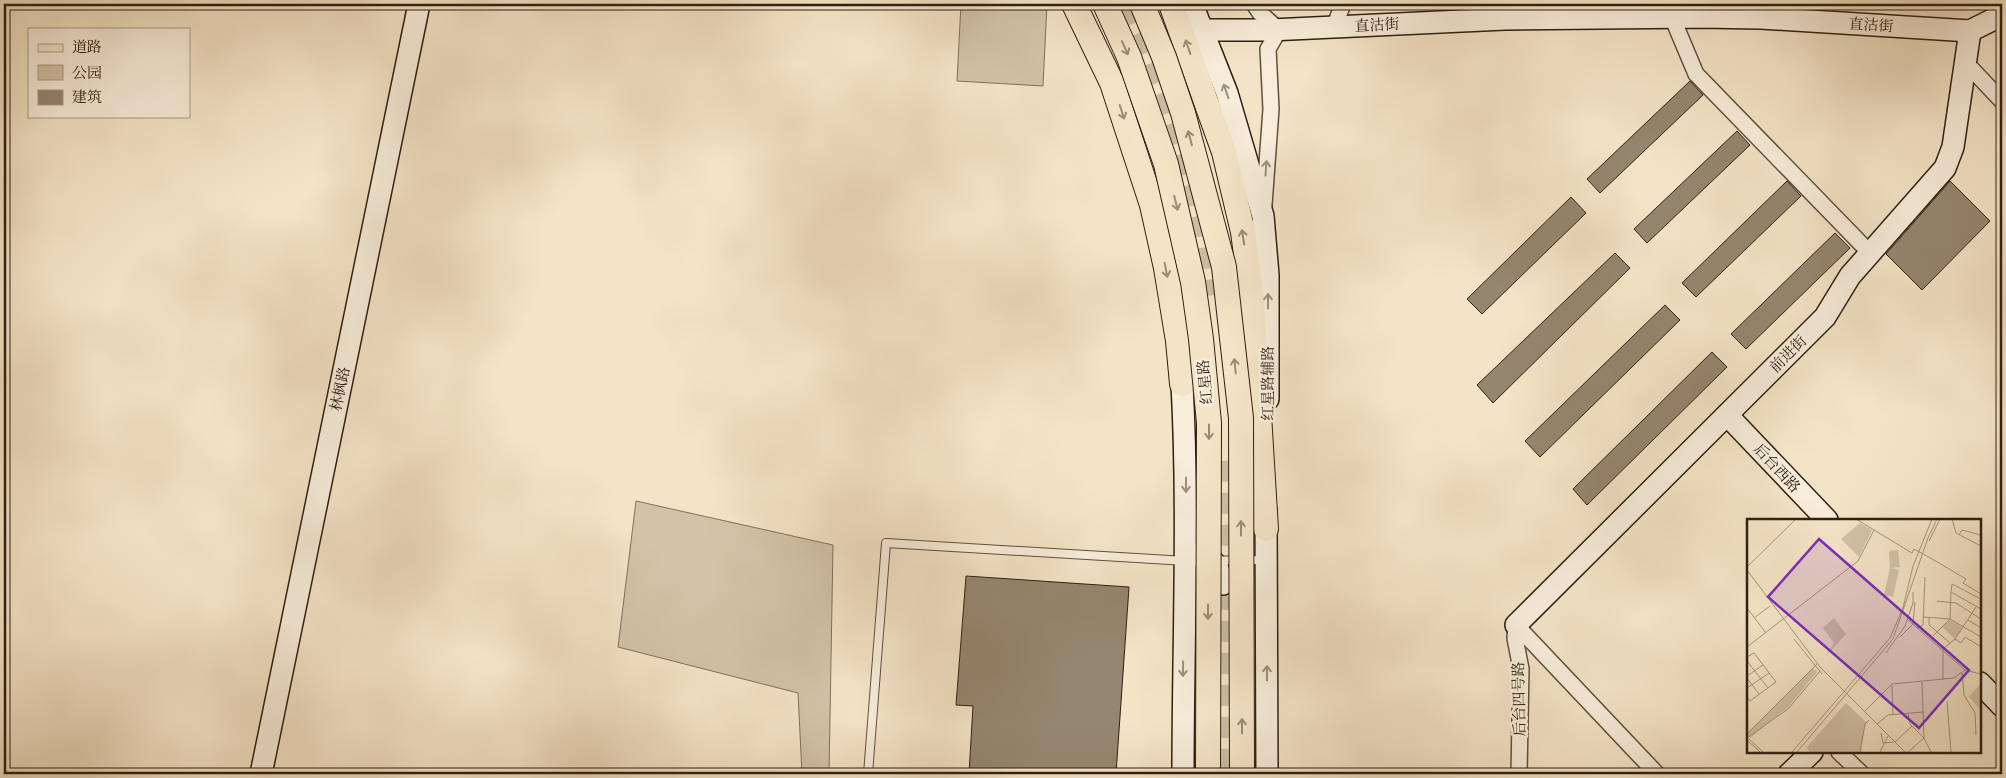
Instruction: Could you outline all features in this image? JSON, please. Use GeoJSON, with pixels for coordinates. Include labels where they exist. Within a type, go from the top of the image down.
{"type":"FeatureCollection","features":[{"type":"Feature","properties":{"kind":"main road"},"geometry":{"type":"LineString","coordinates":[[1074,4],[1112,83],[1152,205],[1166,268],[1178,341],[1182,384]]}},
{"type":"Feature","properties":{"kind":"main road","name":"红星路"},"geometry":{"type":"LineString","coordinates":[[1105,4],[1129,57],[1166,164],[1193,282],[1201,339],[1209,423],[1208,774]]}},
{"type":"Feature","properties":{"kind":"main road","name":"红星路"},"geometry":{"type":"LineString","coordinates":[[1142,4],[1164,57],[1183,113],[1224,267],[1241,418],[1242,774]]}},
{"type":"Feature","properties":{"kind":"main road"},"geometry":{"type":"LineString","coordinates":[[1171,4],[1224,152],[1243,232],[1252,300],[1266,529]]}},
{"type":"Feature","properties":{"kind":"street","name":"林枫路"},"geometry":{"type":"LineString","coordinates":[[261,774],[419,4]]}},
{"type":"Feature","properties":{"kind":"street","name":"红星路辅路"},"geometry":{"type":"LineString","coordinates":[[1192,4],[1227,93],[1263,216],[1268,275],[1267,774]]}},
{"type":"Feature","properties":{"kind":"street"},"geometry":{"type":"LineString","coordinates":[[1254,4],[1260,13],[1279,30],[1268,50],[1271,109],[1263,216]]}},
{"type":"Feature","properties":{"kind":"street"},"geometry":{"type":"LineString","coordinates":[[1334,27],[1343,4]]}},
{"type":"Feature","properties":{"kind":"street","name":"直沽街"},"geometry":{"type":"LineString","coordinates":[[1202,30],[1279,30],[1334,27],[1505,11],[1673,10],[1761,18],[1970,31]]}},
{"type":"Feature","properties":{"kind":"street"},"geometry":{"type":"LineString","coordinates":[[1673,10],[1696,74],[1870,253]]}},
{"type":"Feature","properties":{"kind":"street"},"geometry":{"type":"LineString","coordinates":[[1970,31],[2002,15]]}},
{"type":"Feature","properties":{"kind":"street","name":"前进街"},"geometry":{"type":"LineString","coordinates":[[1516,625],[1825,317],[1850,276],[1945,168],[1953,147],[1970,31]]}},
{"type":"Feature","properties":{"kind":"street"},"geometry":{"type":"LineString","coordinates":[[1966,63],[2002,101]]}},
{"type":"Feature","properties":{"kind":"street"},"geometry":{"type":"LineString","coordinates":[[1182,384],[1186,447],[1183,774]]}},
{"type":"Feature","properties":{"kind":"street","name":"后台西路"},"geometry":{"type":"LineString","coordinates":[[1727,415],[1826,519]]}},
{"type":"Feature","properties":{"kind":"street"},"geometry":{"type":"LineString","coordinates":[[1186,515],[1196,542],[1214,561],[1223,584]]}},
{"type":"Feature","properties":{"kind":"street"},"geometry":{"type":"LineString","coordinates":[[1516,625],[1657,774]]}},
{"type":"Feature","properties":{"kind":"street","name":"后台四号路"},"geometry":{"type":"LineString","coordinates":[[1516,625],[1515,638],[1521,669],[1519,774]]}},
{"type":"Feature","properties":{"kind":"street"},"geometry":{"type":"LineString","coordinates":[[1981,683],[2002,706]]}},
{"type":"Feature","properties":{"kind":"street"},"geometry":{"type":"LineString","coordinates":[[1789,774],[1811,753]]}},
{"type":"Feature","properties":{"kind":"street"},"geometry":{"type":"LineString","coordinates":[[1840,753],[1862,774]]}},
{"type":"Feature","properties":{"kind":"lane"},"geometry":{"type":"LineString","coordinates":[[868,774],[886,543],[1186,561],[1266,560]]}},
{"type":"Feature","properties":{"kind":"green space"},"geometry":{"type":"Polygon","coordinates":[[[961,4],[1047,4],[1043,86],[957,81],[961,4]]]}},
{"type":"Feature","properties":{"kind":"green space"},"geometry":{"type":"Polygon","coordinates":[[[636,501],[833,545],[829,774],[802,774],[798,693],[618,647],[636,501]]]}},
{"type":"Feature","properties":{"kind":"building"},"geometry":{"type":"Polygon","coordinates":[[[1690,81],[1703,95],[1600,193],[1587,179],[1690,81]]]}},
{"type":"Feature","properties":{"kind":"building"},"geometry":{"type":"Polygon","coordinates":[[[1737,131],[1750,145],[1647,243],[1634,229],[1737,131]]]}},
{"type":"Feature","properties":{"kind":"building"},"geometry":{"type":"Polygon","coordinates":[[[1787,181],[1801,196],[1696,297],[1682,283],[1787,181]]]}},
{"type":"Feature","properties":{"kind":"building"},"geometry":{"type":"Polygon","coordinates":[[[1950,181],[1990,221],[1922,290],[1886,254],[1950,181]]]}},
{"type":"Feature","properties":{"kind":"building"},"geometry":{"type":"Polygon","coordinates":[[[1571,197],[1586,213],[1482,314],[1467,299],[1571,197]]]}},
{"type":"Feature","properties":{"kind":"building"},"geometry":{"type":"Polygon","coordinates":[[[1835,233],[1850,248],[1746,349],[1731,334],[1835,233]]]}},
{"type":"Feature","properties":{"kind":"building"},"geometry":{"type":"Polygon","coordinates":[[[1615,253],[1630,268],[1493,403],[1477,385],[1615,253]]]}},
{"type":"Feature","properties":{"kind":"building"},"geometry":{"type":"Polygon","coordinates":[[[1665,305],[1680,320],[1540,457],[1525,441],[1665,305]]]}},
{"type":"Feature","properties":{"kind":"building"},"geometry":{"type":"Polygon","coordinates":[[[1712,352],[1727,367],[1587,505],[1573,489],[1712,352]]]}},
{"type":"Feature","properties":{"kind":"building"},"geometry":{"type":"Polygon","coordinates":[[[966,576],[1129,587],[1116,774],[969,774],[973,706],[956,705],[966,576]]]}},
{"type":"Feature","properties":{"kind":"tunnel"},"geometry":{"type":"LineString","coordinates":[[1126,4],[1168,112],[1185,168],[1198,234],[1205,296]]}},
{"type":"Feature","properties":{"kind":"tunnel"},"geometry":{"type":"LineString","coordinates":[[1219,461],[1223,561],[1225,774]]}}]}
